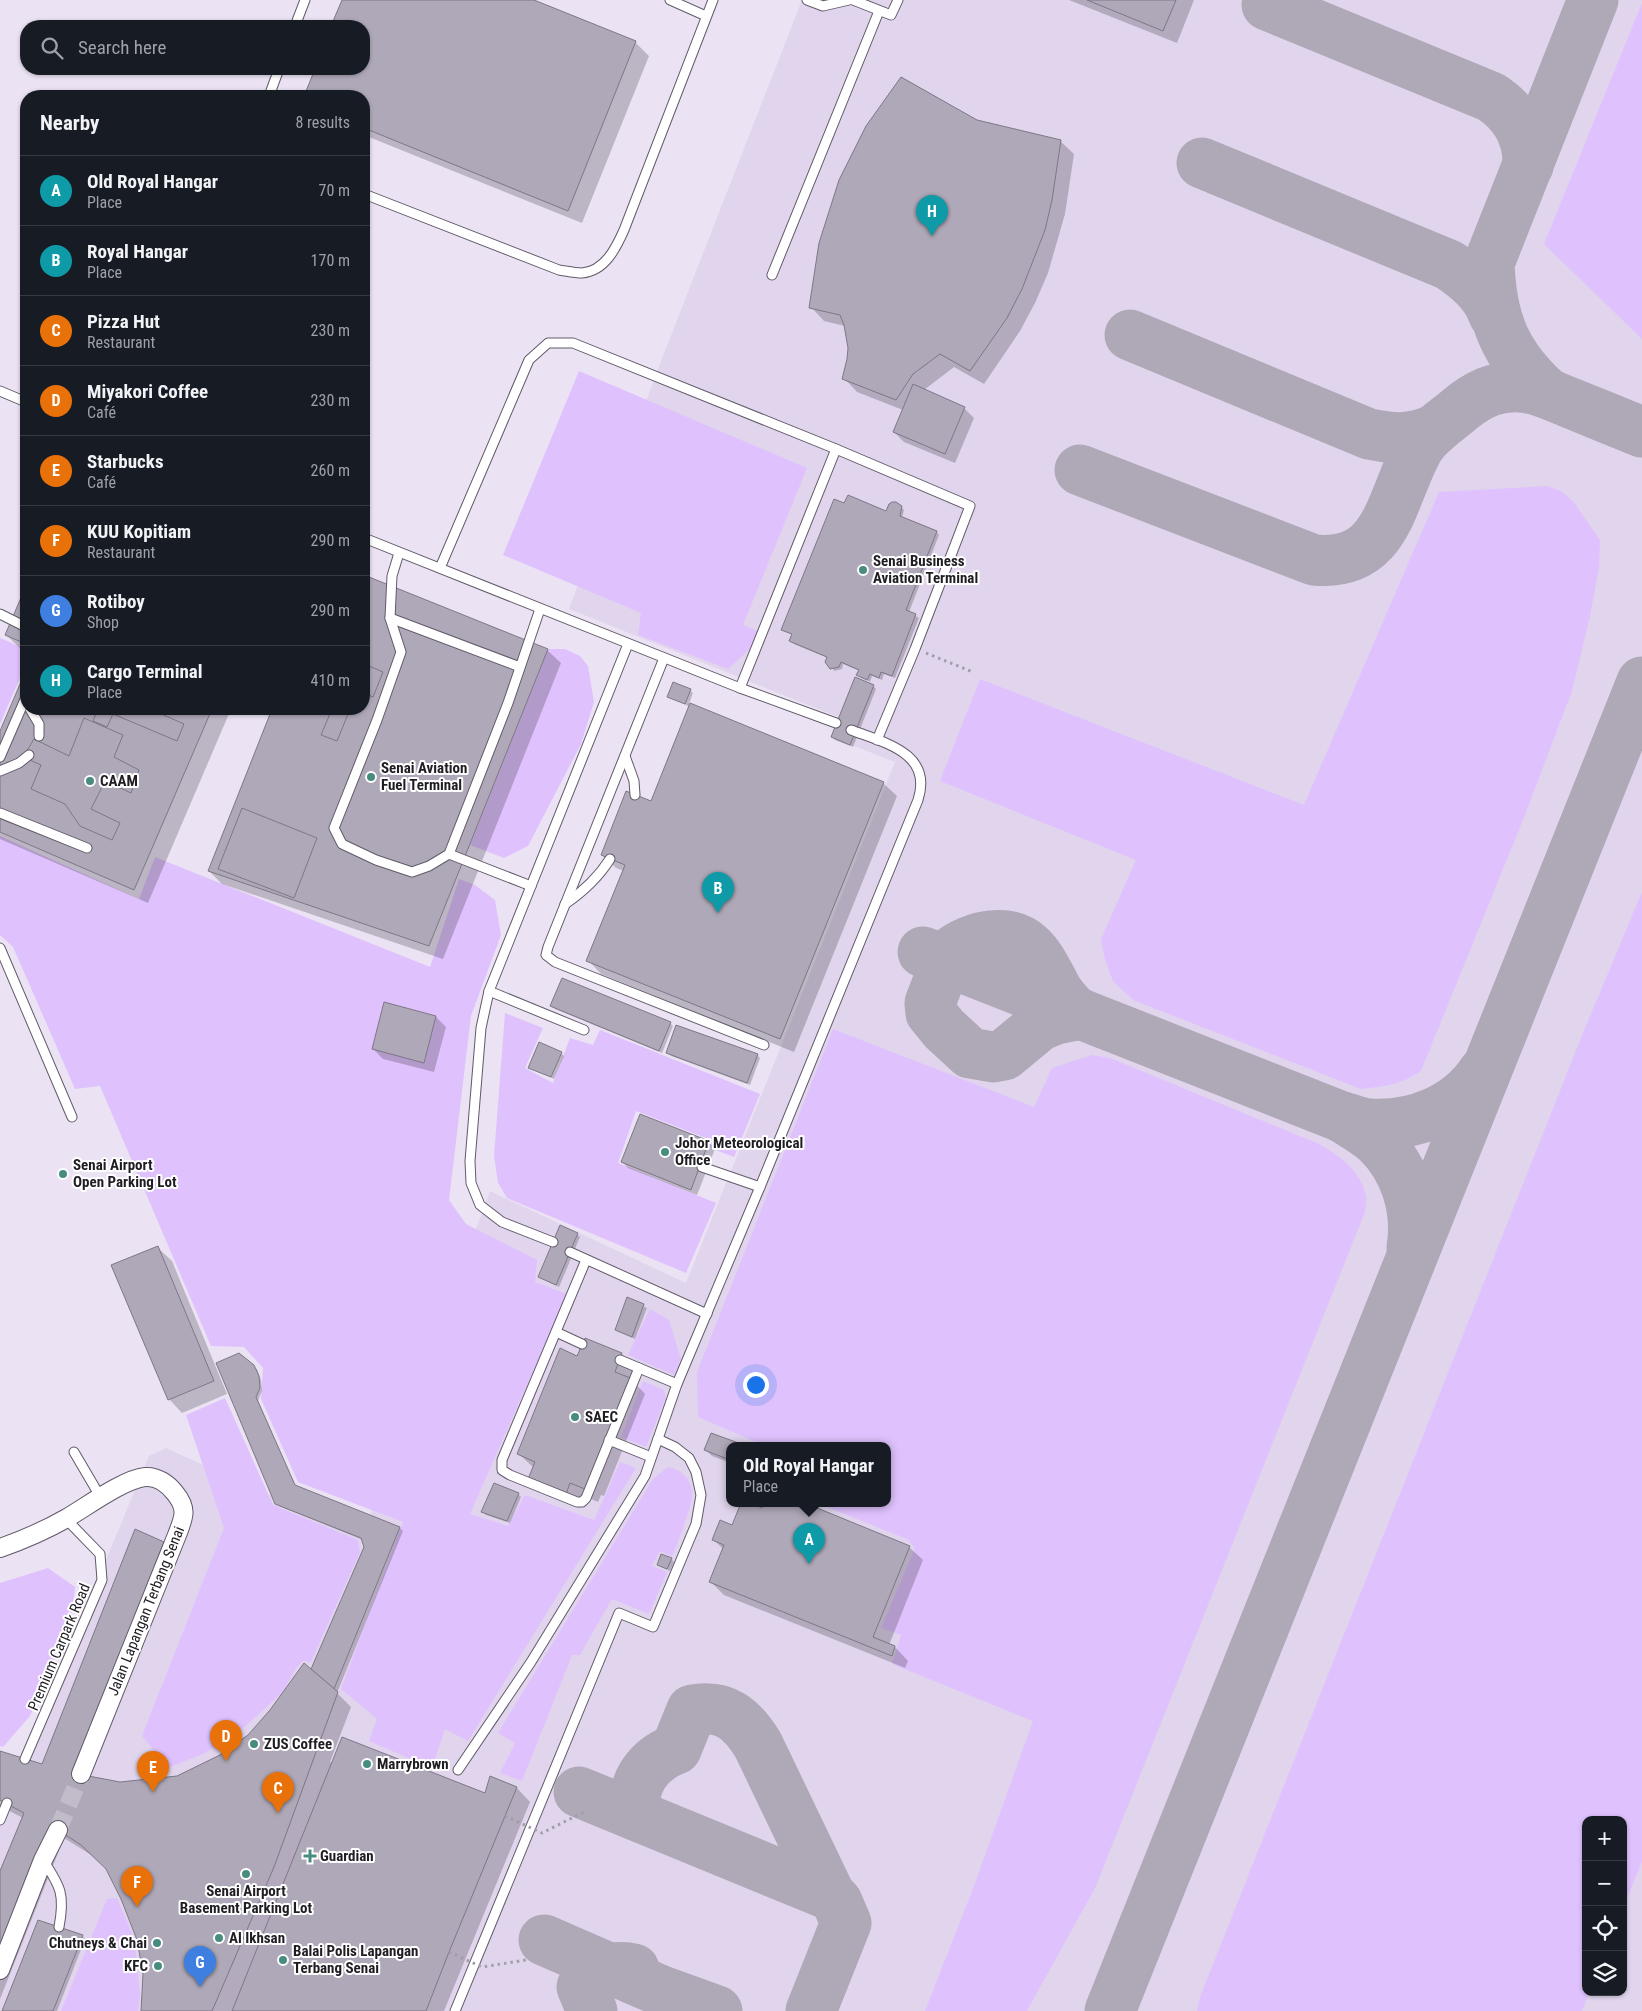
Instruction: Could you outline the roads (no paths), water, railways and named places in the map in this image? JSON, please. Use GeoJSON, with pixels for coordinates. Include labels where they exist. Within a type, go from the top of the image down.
{"type":"FeatureCollection","features":[{"type":"Feature","properties":{"kind":"street","name":"Jalan Lapangan Terbang Senai"},"geometry":{"type":"LineString","coordinates":[[0,1548],[66,1519],[127,1483],[146,1477],[160,1480],[170,1487],[180,1499],[184,1510],[177,1535],[81,1774]]}},
{"type":"Feature","properties":{"kind":"street"},"geometry":{"type":"LineString","coordinates":[[0,1970],[43,1860],[58,1830]]}},
{"type":"Feature","properties":{"kind":"lane"},"geometry":{"type":"LineString","coordinates":[[297,20],[304,0]]}},
{"type":"Feature","properties":{"kind":"lane"},"geometry":{"type":"LineString","coordinates":[[670,0],[706,16]]}},
{"type":"Feature","properties":{"kind":"lane"},"geometry":{"type":"LineString","coordinates":[[370,196],[559,270],[583,273],[600,266],[614,251],[624,230],[712,0]]}},
{"type":"Feature","properties":{"kind":"lane"},"geometry":{"type":"LineString","coordinates":[[807,0],[823,6],[849,0]]}},
{"type":"Feature","properties":{"kind":"lane"},"geometry":{"type":"LineString","coordinates":[[854,0],[891,15],[898,0]]}},
{"type":"Feature","properties":{"kind":"lane"},"geometry":{"type":"LineString","coordinates":[[772,275],[879,11]]}},
{"type":"Feature","properties":{"kind":"lane"},"geometry":{"type":"LineString","coordinates":[[271,90],[278,75]]}},
{"type":"Feature","properties":{"kind":"lane"},"geometry":{"type":"LineString","coordinates":[[440,568],[529,360],[548,343],[573,343],[836,449],[970,506],[916,649],[877,740]]}},
{"type":"Feature","properties":{"kind":"lane"},"geometry":{"type":"LineString","coordinates":[[0,391],[20,399]]}},
{"type":"Feature","properties":{"kind":"lane"},"geometry":{"type":"LineString","coordinates":[[740,688],[836,449]]}},
{"type":"Feature","properties":{"kind":"lane"},"geometry":{"type":"LineString","coordinates":[[370,540],[740,688],[836,723]]}},
{"type":"Feature","properties":{"kind":"lane"},"geometry":{"type":"LineString","coordinates":[[399,552],[392,576],[390,618],[402,652],[334,828],[342,844],[376,860],[412,872],[429,866],[449,854],[540,609]]}},
{"type":"Feature","properties":{"kind":"lane"},"geometry":{"type":"LineString","coordinates":[[0,614],[20,624]]}},
{"type":"Feature","properties":{"kind":"lane"},"geometry":{"type":"LineString","coordinates":[[390,618],[520,667]]}},
{"type":"Feature","properties":{"kind":"lane"},"geometry":{"type":"LineString","coordinates":[[553,1242],[502,1222],[480,1205],[470,1183],[470,1161],[481,1028],[489,990],[628,644]]}},
{"type":"Feature","properties":{"kind":"lane"},"geometry":{"type":"LineString","coordinates":[[664,658],[546,955],[555,962],[764,1045]]}},
{"type":"Feature","properties":{"kind":"lane"},"geometry":{"type":"LineString","coordinates":[[0,757],[20,713]]}},
{"type":"Feature","properties":{"kind":"lane"},"geometry":{"type":"LineString","coordinates":[[34,715],[39,724],[38,736]]}},
{"type":"Feature","properties":{"kind":"lane"},"geometry":{"type":"LineString","coordinates":[[458,1770],[532,1662],[645,1476],[677,1384],[760,1188],[922,787],[920,774],[914,761],[902,751],[851,730]]}},
{"type":"Feature","properties":{"kind":"lane"},"geometry":{"type":"LineString","coordinates":[[0,771],[19,764],[29,755]]}},
{"type":"Feature","properties":{"kind":"lane"},"geometry":{"type":"LineString","coordinates":[[625,756],[634,781],[635,795]]}},
{"type":"Feature","properties":{"kind":"lane"},"geometry":{"type":"LineString","coordinates":[[0,813],[87,848]]}},
{"type":"Feature","properties":{"kind":"lane"},"geometry":{"type":"LineString","coordinates":[[449,854],[531,886]]}},
{"type":"Feature","properties":{"kind":"lane"},"geometry":{"type":"LineString","coordinates":[[565,904],[588,888],[603,871],[610,859]]}},
{"type":"Feature","properties":{"kind":"lane"},"geometry":{"type":"LineString","coordinates":[[0,948],[72,1117]]}},
{"type":"Feature","properties":{"kind":"lane"},"geometry":{"type":"LineString","coordinates":[[489,990],[584,1030]]}},
{"type":"Feature","properties":{"kind":"lane"},"geometry":{"type":"LineString","coordinates":[[702,1167],[760,1188]]}},
{"type":"Feature","properties":{"kind":"lane"},"geometry":{"type":"LineString","coordinates":[[570,1252],[707,1314]]}},
{"type":"Feature","properties":{"kind":"lane"},"geometry":{"type":"LineString","coordinates":[[586,1260],[502,1460],[502,1470],[582,1502],[586,1498],[639,1368]]}},
{"type":"Feature","properties":{"kind":"lane"},"geometry":{"type":"LineString","coordinates":[[556,1332],[582,1344]]}},
{"type":"Feature","properties":{"kind":"lane"},"geometry":{"type":"LineString","coordinates":[[620,1360],[677,1384]]}},
{"type":"Feature","properties":{"kind":"lane"},"geometry":{"type":"LineString","coordinates":[[456,2011],[619,1613],[653,1627],[696,1524],[701,1495],[696,1472],[689,1458],[675,1447],[658,1439]]}},
{"type":"Feature","properties":{"kind":"lane"},"geometry":{"type":"LineString","coordinates":[[610,1440],[651,1457]]}},
{"type":"Feature","properties":{"kind":"lane"},"geometry":{"type":"LineString","coordinates":[[74,1452],[101,1498]]}},
{"type":"Feature","properties":{"kind":"lane","name":"Premium Carpark Road"},"geometry":{"type":"LineString","coordinates":[[25,1759],[102,1580],[100,1554],[66,1519]]}},
{"type":"Feature","properties":{"kind":"lane"},"geometry":{"type":"LineString","coordinates":[[0,1820],[7,1803]]}},
{"type":"Feature","properties":{"kind":"lane"},"geometry":{"type":"LineString","coordinates":[[43,1860],[59,1885],[63,1908],[59,1928]]}},
{"type":"Feature","properties":{"kind":"tunnel"},"geometry":{"type":"LineString","coordinates":[[58,1830],[81,1774]]}},
{"type":"Feature","properties":{"kind":"place","name":"Cargo Terminal"},"geometry":{"type":"Point","coordinates":[932,236]}},
{"type":"Feature","properties":{"kind":"place","name":"Senai Business Aviation Terminal"},"geometry":{"type":"Point","coordinates":[863,570]}},
{"type":"Feature","properties":{"kind":"place","name":"Senai Aviation Fuel Terminal"},"geometry":{"type":"Point","coordinates":[371,777]}},
{"type":"Feature","properties":{"kind":"place","name":"CAAM"},"geometry":{"type":"Point","coordinates":[90,781]}},
{"type":"Feature","properties":{"kind":"place","name":"Royal Hangar"},"geometry":{"type":"Point","coordinates":[718,913]}},
{"type":"Feature","properties":{"kind":"place","name":"Johor Meteorological Office"},"geometry":{"type":"Point","coordinates":[665,1152]}},
{"type":"Feature","properties":{"kind":"place","name":"Senai Airport Open Parking Lot"},"geometry":{"type":"Point","coordinates":[63,1174]}},
{"type":"Feature","properties":{"kind":"place","name":"SAEC"},"geometry":{"type":"Point","coordinates":[575,1417]}},
{"type":"Feature","properties":{"kind":"place","name":"Old Royal Hangar"},"geometry":{"type":"Point","coordinates":[809,1564]}},
{"type":"Feature","properties":{"kind":"place","name":"ZUS Coffee"},"geometry":{"type":"Point","coordinates":[254,1744]}},
{"type":"Feature","properties":{"kind":"place","name":"Miyakori Coffee"},"geometry":{"type":"Point","coordinates":[226,1761]}},
{"type":"Feature","properties":{"kind":"place","name":"Marrybrown"},"geometry":{"type":"Point","coordinates":[367,1764]}},
{"type":"Feature","properties":{"kind":"place","name":"Starbucks"},"geometry":{"type":"Point","coordinates":[153,1792]}},
{"type":"Feature","properties":{"kind":"place","name":"Pizza Hut"},"geometry":{"type":"Point","coordinates":[278,1813]}},
{"type":"Feature","properties":{"kind":"place","name":"Guardian"},"geometry":{"type":"Point","coordinates":[310,1856]}},
{"type":"Feature","properties":{"kind":"place","name":"Senai Airport Basement Parking Lot"},"geometry":{"type":"Point","coordinates":[246,1874]}},
{"type":"Feature","properties":{"kind":"place","name":"KUU Kopitiam"},"geometry":{"type":"Point","coordinates":[137,1907]}},
{"type":"Feature","properties":{"kind":"place","name":"Al Ikhsan"},"geometry":{"type":"Point","coordinates":[219,1938]}},
{"type":"Feature","properties":{"kind":"place","name":"Chutneys & Chai"},"geometry":{"type":"Point","coordinates":[157,1943]}},
{"type":"Feature","properties":{"kind":"place","name":"Balai Polis Lapangan Terbang Senai"},"geometry":{"type":"Point","coordinates":[283,1960]}},
{"type":"Feature","properties":{"kind":"place","name":"KFC"},"geometry":{"type":"Point","coordinates":[158,1966]}},
{"type":"Feature","properties":{"kind":"place","name":"Rotiboy"},"geometry":{"type":"Point","coordinates":[200,1987]}}]}
